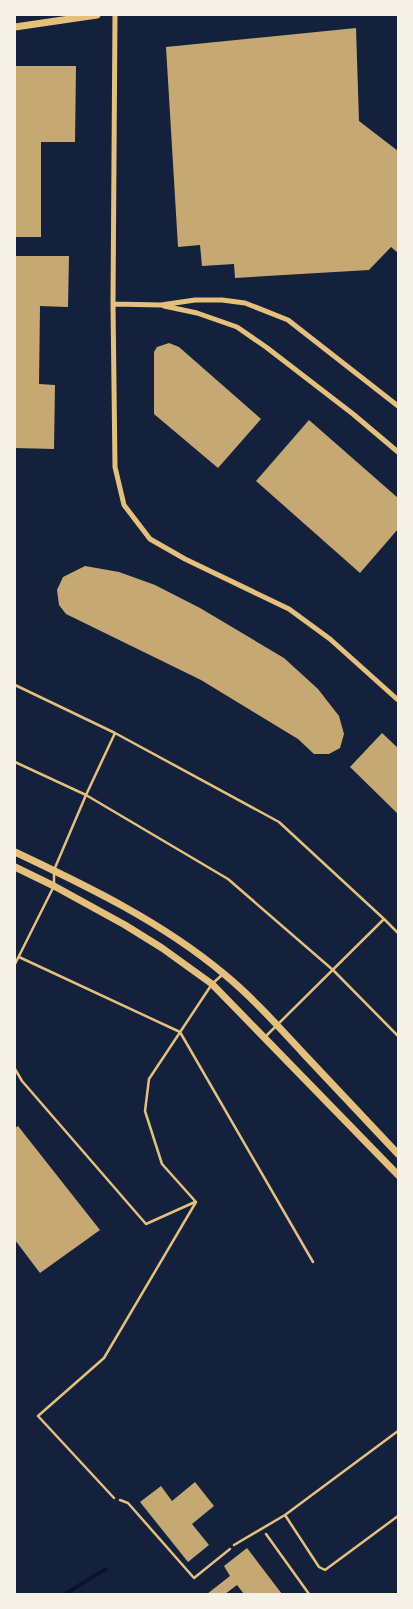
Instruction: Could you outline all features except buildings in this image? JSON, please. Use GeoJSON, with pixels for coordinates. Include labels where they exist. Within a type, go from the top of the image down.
{"type":"FeatureCollection","features":[{"type":"Feature","properties":{"kind":"street"},"geometry":{"type":"LineString","coordinates":[[15,27],[97,15]]}},
{"type":"Feature","properties":{"kind":"street"},"geometry":{"type":"LineString","coordinates":[[115,15],[113,304],[115,467],[124,505],[150,539],[185,559],[289,609],[330,639],[398,700]]}},
{"type":"Feature","properties":{"kind":"street"},"geometry":{"type":"LineString","coordinates":[[113,304],[161,305],[195,300],[245,303],[288,320],[398,406]]}},
{"type":"Feature","properties":{"kind":"street"},"geometry":{"type":"LineString","coordinates":[[161,305],[197,313],[237,327],[330,396],[398,452]]}},
{"type":"Feature","properties":{"kind":"street"},"geometry":{"type":"LineString","coordinates":[[15,852],[108,898],[170,935],[224,973],[277,1025],[398,1154]]}},
{"type":"Feature","properties":{"kind":"street"},"geometry":{"type":"LineString","coordinates":[[15,867],[54,886],[162,948],[212,984],[398,1175]]}},
{"type":"Feature","properties":{"kind":"lane"},"geometry":{"type":"LineString","coordinates":[[15,685],[115,733],[279,822],[398,933]]}},
{"type":"Feature","properties":{"kind":"lane"},"geometry":{"type":"LineString","coordinates":[[15,964],[54,886],[54,870],[115,733]]}},
{"type":"Feature","properties":{"kind":"lane"},"geometry":{"type":"LineString","coordinates":[[15,762],[86,795],[228,879],[333,970],[398,1036]]}},
{"type":"Feature","properties":{"kind":"lane"},"geometry":{"type":"LineString","coordinates":[[265,1037],[384,919]]}},
{"type":"Feature","properties":{"kind":"lane"},"geometry":{"type":"LineString","coordinates":[[19,957],[180,1032],[313,1262]]}},
{"type":"Feature","properties":{"kind":"lane"},"geometry":{"type":"LineString","coordinates":[[196,1202],[162,1164],[145,1111],[150,1079],[212,984],[224,973]]}},
{"type":"Feature","properties":{"kind":"lane"},"geometry":{"type":"LineString","coordinates":[[15,1069],[22,1081],[146,1224],[196,1202]]}},
{"type":"Feature","properties":{"kind":"lane"},"geometry":{"type":"LineString","coordinates":[[114,1498],[38,1416],[104,1358],[196,1202]]}},
{"type":"Feature","properties":{"kind":"lane"},"geometry":{"type":"LineString","coordinates":[[234,1545],[285,1515],[398,1431]]}},
{"type":"Feature","properties":{"kind":"lane"},"geometry":{"type":"LineString","coordinates":[[285,1515],[319,1567],[325,1570],[398,1516]]}},
{"type":"Feature","properties":{"kind":"path"},"geometry":{"type":"LineString","coordinates":[[114,1498],[128,1503],[194,1578],[234,1545]]}},
{"type":"Feature","properties":{"kind":"path"},"geometry":{"type":"LineString","coordinates":[[262,1528],[309,1594]]}},
{"type":"Feature","properties":{"kind":"waterway"},"geometry":{"type":"LineString","coordinates":[[65,1594],[106,1569]]}}]}
